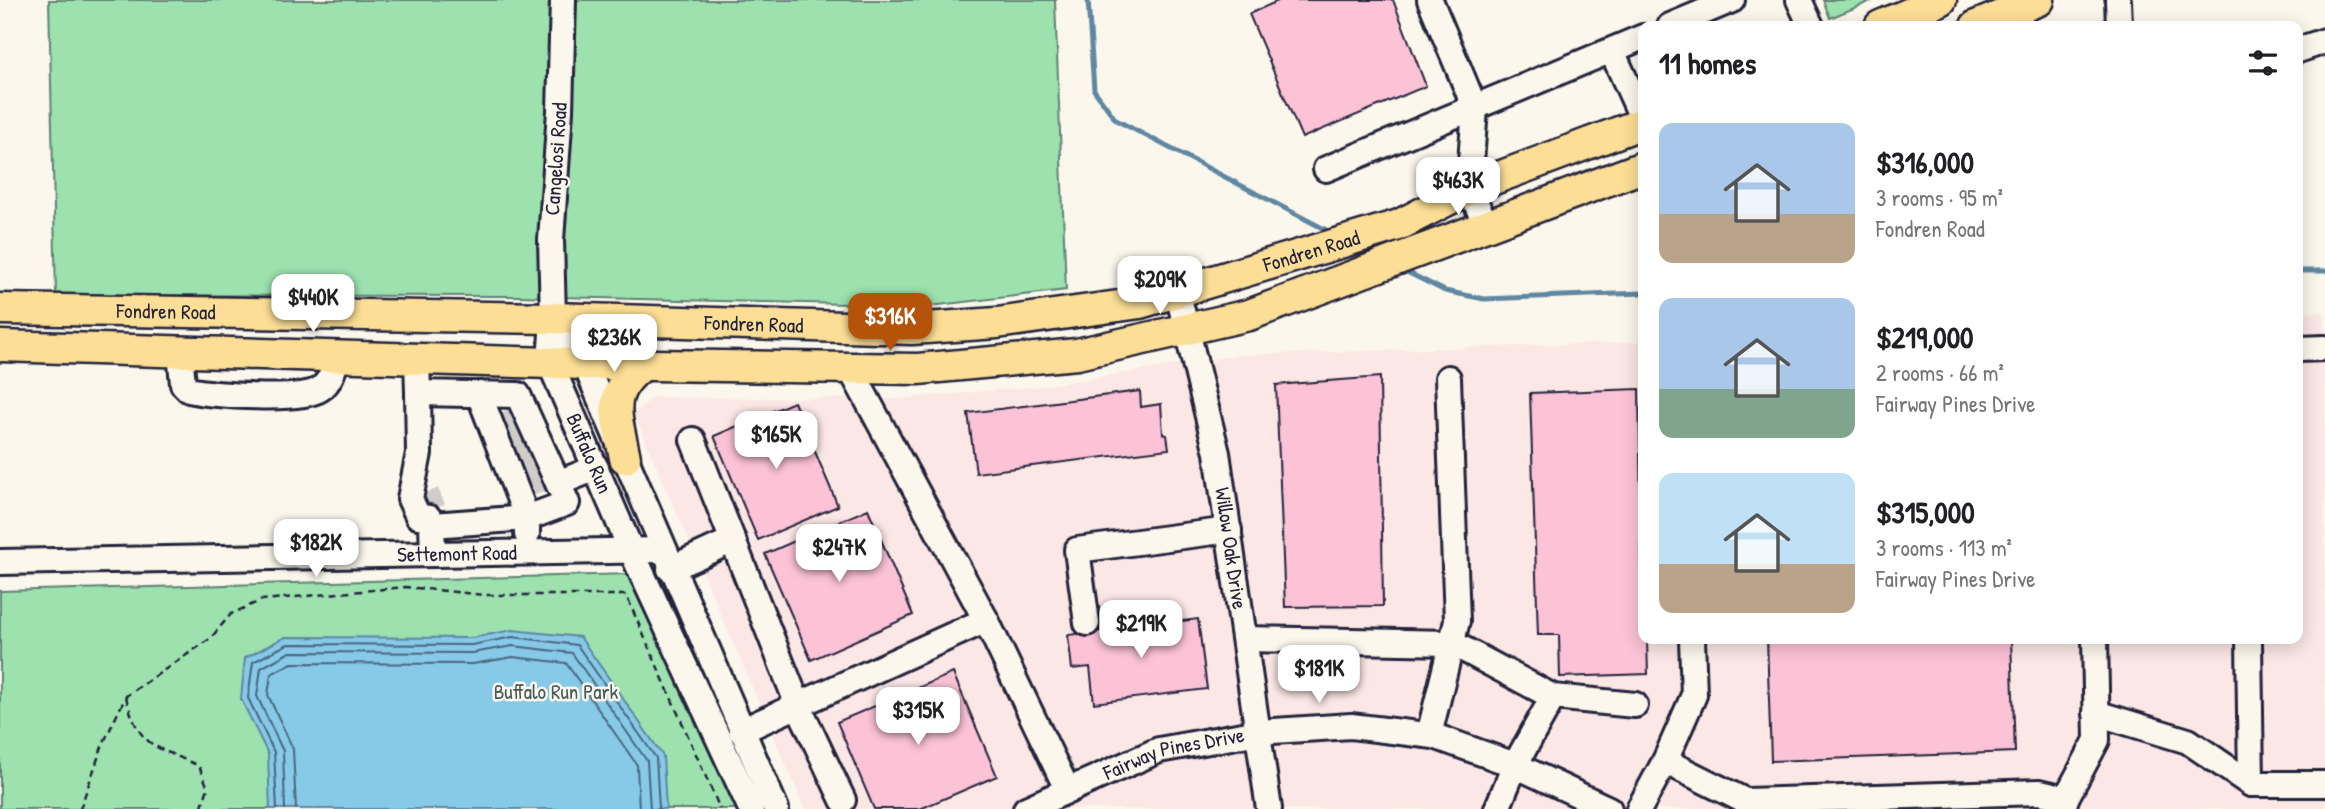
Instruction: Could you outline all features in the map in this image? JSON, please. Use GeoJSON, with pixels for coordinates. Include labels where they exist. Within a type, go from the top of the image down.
{"type":"FeatureCollection","features":[{"type":"Feature","properties":{"kind":"main road"},"geometry":{"type":"LineString","coordinates":[[1892,21],[1941,0]]}},
{"type":"Feature","properties":{"kind":"main road"},"geometry":{"type":"LineString","coordinates":[[1988,21],[2039,0]]}},
{"type":"Feature","properties":{"kind":"main road","name":"Fondren Road"},"geometry":{"type":"LineString","coordinates":[[0,309],[553,318],[912,329],[997,323],[1140,303],[1399,225],[1469,189],[1638,123]]}},
{"type":"Feature","properties":{"kind":"main road","name":"Fondren Road"},"geometry":{"type":"LineString","coordinates":[[0,345],[585,364],[918,369],[1077,354],[1249,315],[1638,169]]}},
{"type":"Feature","properties":{"kind":"main road"},"geometry":{"type":"LineString","coordinates":[[83,349],[84,312]]}},
{"type":"Feature","properties":{"kind":"main road"},"geometry":{"type":"LineString","coordinates":[[337,356],[339,314]]}},
{"type":"Feature","properties":{"kind":"main road"},"geometry":{"type":"LineString","coordinates":[[912,329],[918,369]]}},
{"type":"Feature","properties":{"kind":"main road"},"geometry":{"type":"LineString","coordinates":[[625,458],[616,400],[621,384],[643,365]]}},
{"type":"Feature","properties":{"kind":"street","name":"Cangelosi Road"},"geometry":{"type":"LineString","coordinates":[[553,318],[551,240],[560,111],[563,0]]}},
{"type":"Feature","properties":{"kind":"street"},"geometry":{"type":"LineString","coordinates":[[1430,0],[1475,108],[1469,189],[1487,226]]}},
{"type":"Feature","properties":{"kind":"street"},"geometry":{"type":"LineString","coordinates":[[1682,21],[1732,0]]}},
{"type":"Feature","properties":{"kind":"street"},"geometry":{"type":"LineString","coordinates":[[1799,0],[1809,21]]}},
{"type":"Feature","properties":{"kind":"street"},"geometry":{"type":"LineString","coordinates":[[2119,0],[2119,21]]}},
{"type":"Feature","properties":{"kind":"street"},"geometry":{"type":"LineString","coordinates":[[1326,169],[1638,39]]}},
{"type":"Feature","properties":{"kind":"street"},"geometry":{"type":"LineString","coordinates":[[2303,48],[2325,41]]}},
{"type":"Feature","properties":{"kind":"street"},"geometry":{"type":"LineString","coordinates":[[1612,51],[1638,110]]}},
{"type":"Feature","properties":{"kind":"street","name":"Willow Oak Drive"},"geometry":{"type":"LineString","coordinates":[[1177,290],[1217,453],[1269,809]]}},
{"type":"Feature","properties":{"kind":"street","name":"Buffalo Run"},"geometry":{"type":"LineString","coordinates":[[553,318],[550,363],[631,550],[751,809]]}},
{"type":"Feature","properties":{"kind":"street","name":"Buffalo Run"},"geometry":{"type":"LineString","coordinates":[[553,318],[585,364],[666,559],[776,809]]}},
{"type":"Feature","properties":{"kind":"street"},"geometry":{"type":"LineString","coordinates":[[2303,349],[2325,348]]}},
{"type":"Feature","properties":{"kind":"street"},"geometry":{"type":"LineString","coordinates":[[180,352],[183,384],[189,390],[292,395],[312,393],[323,387],[330,377],[337,356]]}},
{"type":"Feature","properties":{"kind":"street"},"geometry":{"type":"LineString","coordinates":[[417,359],[419,453],[433,554]]}},
{"type":"Feature","properties":{"kind":"street"},"geometry":{"type":"LineString","coordinates":[[850,368],[986,620],[1068,791]]}},
{"type":"Feature","properties":{"kind":"street"},"geometry":{"type":"LineString","coordinates":[[1429,735],[1457,621],[1448,378]]}},
{"type":"Feature","properties":{"kind":"street"},"geometry":{"type":"LineString","coordinates":[[418,393],[518,395],[525,453],[526,552]]}},
{"type":"Feature","properties":{"kind":"street"},"geometry":{"type":"LineString","coordinates":[[427,506],[527,518],[567,503],[479,394]]}},
{"type":"Feature","properties":{"kind":"street"},"geometry":{"type":"LineString","coordinates":[[694,440],[798,705],[843,800]]}},
{"type":"Feature","properties":{"kind":"street"},"geometry":{"type":"LineString","coordinates":[[525,453],[596,468]]}},
{"type":"Feature","properties":{"kind":"street"},"geometry":{"type":"LineString","coordinates":[[1087,623],[1077,550],[1229,530]]}},
{"type":"Feature","properties":{"kind":"street"},"geometry":{"type":"LineString","coordinates":[[666,559],[733,540]]}},
{"type":"Feature","properties":{"kind":"street","name":"Settemont Road"},"geometry":{"type":"LineString","coordinates":[[0,562],[631,550],[666,559]]}},
{"type":"Feature","properties":{"kind":"street"},"geometry":{"type":"LineString","coordinates":[[741,731],[986,620]]}},
{"type":"Feature","properties":{"kind":"street"},"geometry":{"type":"LineString","coordinates":[[1245,639],[1452,643],[1553,697],[1635,705]]}},
{"type":"Feature","properties":{"kind":"street"},"geometry":{"type":"LineString","coordinates":[[1639,809],[1665,761],[1694,695],[1692,644]]}},
{"type":"Feature","properties":{"kind":"street"},"geometry":{"type":"LineString","coordinates":[[1665,761],[1745,801],[2040,792],[2064,804],[2097,740],[2095,644]]}},
{"type":"Feature","properties":{"kind":"street"},"geometry":{"type":"LineString","coordinates":[[2249,644],[2251,784]]}},
{"type":"Feature","properties":{"kind":"street"},"geometry":{"type":"LineString","coordinates":[[1497,809],[1515,765],[1553,697]]}},
{"type":"Feature","properties":{"kind":"street"},"geometry":{"type":"LineString","coordinates":[[2096,713],[2188,741],[2251,784],[2325,784]]}},
{"type":"Feature","properties":{"kind":"street","name":"Fairway Pines Drive"},"geometry":{"type":"LineString","coordinates":[[1032,808],[1159,750],[1259,732],[1351,726],[1429,735],[1515,765],[1609,809]]}},
{"type":"Feature","properties":{"kind":"path"},"geometry":{"type":"LineString","coordinates":[[80,809],[103,744],[126,696],[210,639],[231,614],[262,600],[406,587],[485,595],[626,595],[720,809]]}},
{"type":"Feature","properties":{"kind":"path"},"geometry":{"type":"LineString","coordinates":[[126,696],[133,723],[144,741],[199,765],[208,788],[201,809]]}},
{"type":"Feature","properties":{"kind":"shaded area"},"geometry":{"type":"Polygon","coordinates":[[[2325,312],[2325,809],[805,809],[634,414],[653,397],[896,399],[1044,386],[1238,355],[1638,342],[1638,644],[2303,644],[2303,313],[2325,312]]]}},
{"type":"Feature","properties":{"kind":"green space"},"geometry":{"type":"Polygon","coordinates":[[[49,0],[1055,0],[1066,290],[930,306],[517,296],[56,295],[49,0]]]}},
{"type":"Feature","properties":{"kind":"green space"},"geometry":{"type":"Polygon","coordinates":[[[1823,0],[1874,0],[1830,18],[1823,0]]]}},
{"type":"Feature","properties":{"kind":"green space","name":"Buffalo Run Park"},"geometry":{"type":"Polygon","coordinates":[[[630,574],[738,809],[0,809],[0,591],[630,574]]]}},
{"type":"Feature","properties":{"kind":"water"},"geometry":{"type":"Polygon","coordinates":[[[512,630],[580,637],[663,756],[666,809],[270,809],[268,754],[241,699],[245,658],[285,637],[472,638],[512,630]]]}},
{"type":"Feature","properties":{"kind":"building"},"geometry":{"type":"Polygon","coordinates":[[[1280,0],[1393,0],[1426,86],[1302,138],[1249,14],[1280,0]]]}},
{"type":"Feature","properties":{"kind":"building"},"geometry":{"type":"Polygon","coordinates":[[[1380,377],[1383,606],[1285,607],[1276,385],[1380,377]]]}},
{"type":"Feature","properties":{"kind":"building"},"geometry":{"type":"Polygon","coordinates":[[[1638,389],[1638,644],[1647,644],[1648,674],[1560,677],[1559,635],[1538,635],[1530,393],[1638,389]]]}},
{"type":"Feature","properties":{"kind":"building"},"geometry":{"type":"Polygon","coordinates":[[[1140,391],[1141,407],[1161,404],[1163,434],[1167,435],[1169,449],[976,473],[968,413],[1140,391]]]}},
{"type":"Feature","properties":{"kind":"building"},"geometry":{"type":"Polygon","coordinates":[[[794,402],[838,506],[758,540],[714,436],[794,402]]]}},
{"type":"Feature","properties":{"kind":"building"},"geometry":{"type":"Polygon","coordinates":[[[868,509],[913,615],[811,660],[765,554],[868,509]]]}},
{"type":"Feature","properties":{"kind":"building"},"geometry":{"type":"Polygon","coordinates":[[[1198,619],[1207,689],[1094,703],[1090,667],[1072,669],[1068,635],[1198,619]]]}},
{"type":"Feature","properties":{"kind":"building"},"geometry":{"type":"Polygon","coordinates":[[[1767,644],[2011,644],[2015,752],[1771,761],[1767,644]]]}},
{"type":"Feature","properties":{"kind":"building"},"geometry":{"type":"Polygon","coordinates":[[[953,673],[997,776],[920,809],[874,809],[837,722],[953,673]]]}},
{"type":"Feature","properties":{"kind":"waterway"},"geometry":{"type":"LineString","coordinates":[[1088,0],[1094,90],[1116,120],[1332,233]]}},
{"type":"Feature","properties":{"kind":"waterway"},"geometry":{"type":"LineString","coordinates":[[1403,270],[1445,291],[1484,299],[1638,293]]}},
{"type":"Feature","properties":{"kind":"waterway"},"geometry":{"type":"LineString","coordinates":[[2303,271],[2325,271]]}},
{"type":"Feature","properties":{"kind":"tunnel"},"geometry":{"type":"LineString","coordinates":[[501,426],[519,418]]}},
{"type":"Feature","properties":{"kind":"tunnel"},"geometry":{"type":"LineString","coordinates":[[510,446],[528,438]]}},
{"type":"Feature","properties":{"kind":"tunnel"},"geometry":{"type":"LineString","coordinates":[[517,464],[536,457]]}},
{"type":"Feature","properties":{"kind":"tunnel"},"geometry":{"type":"LineString","coordinates":[[526,486],[545,478]]}},
{"type":"Feature","properties":{"kind":"tunnel"},"geometry":{"type":"LineString","coordinates":[[427,493],[434,509]]}}]}
